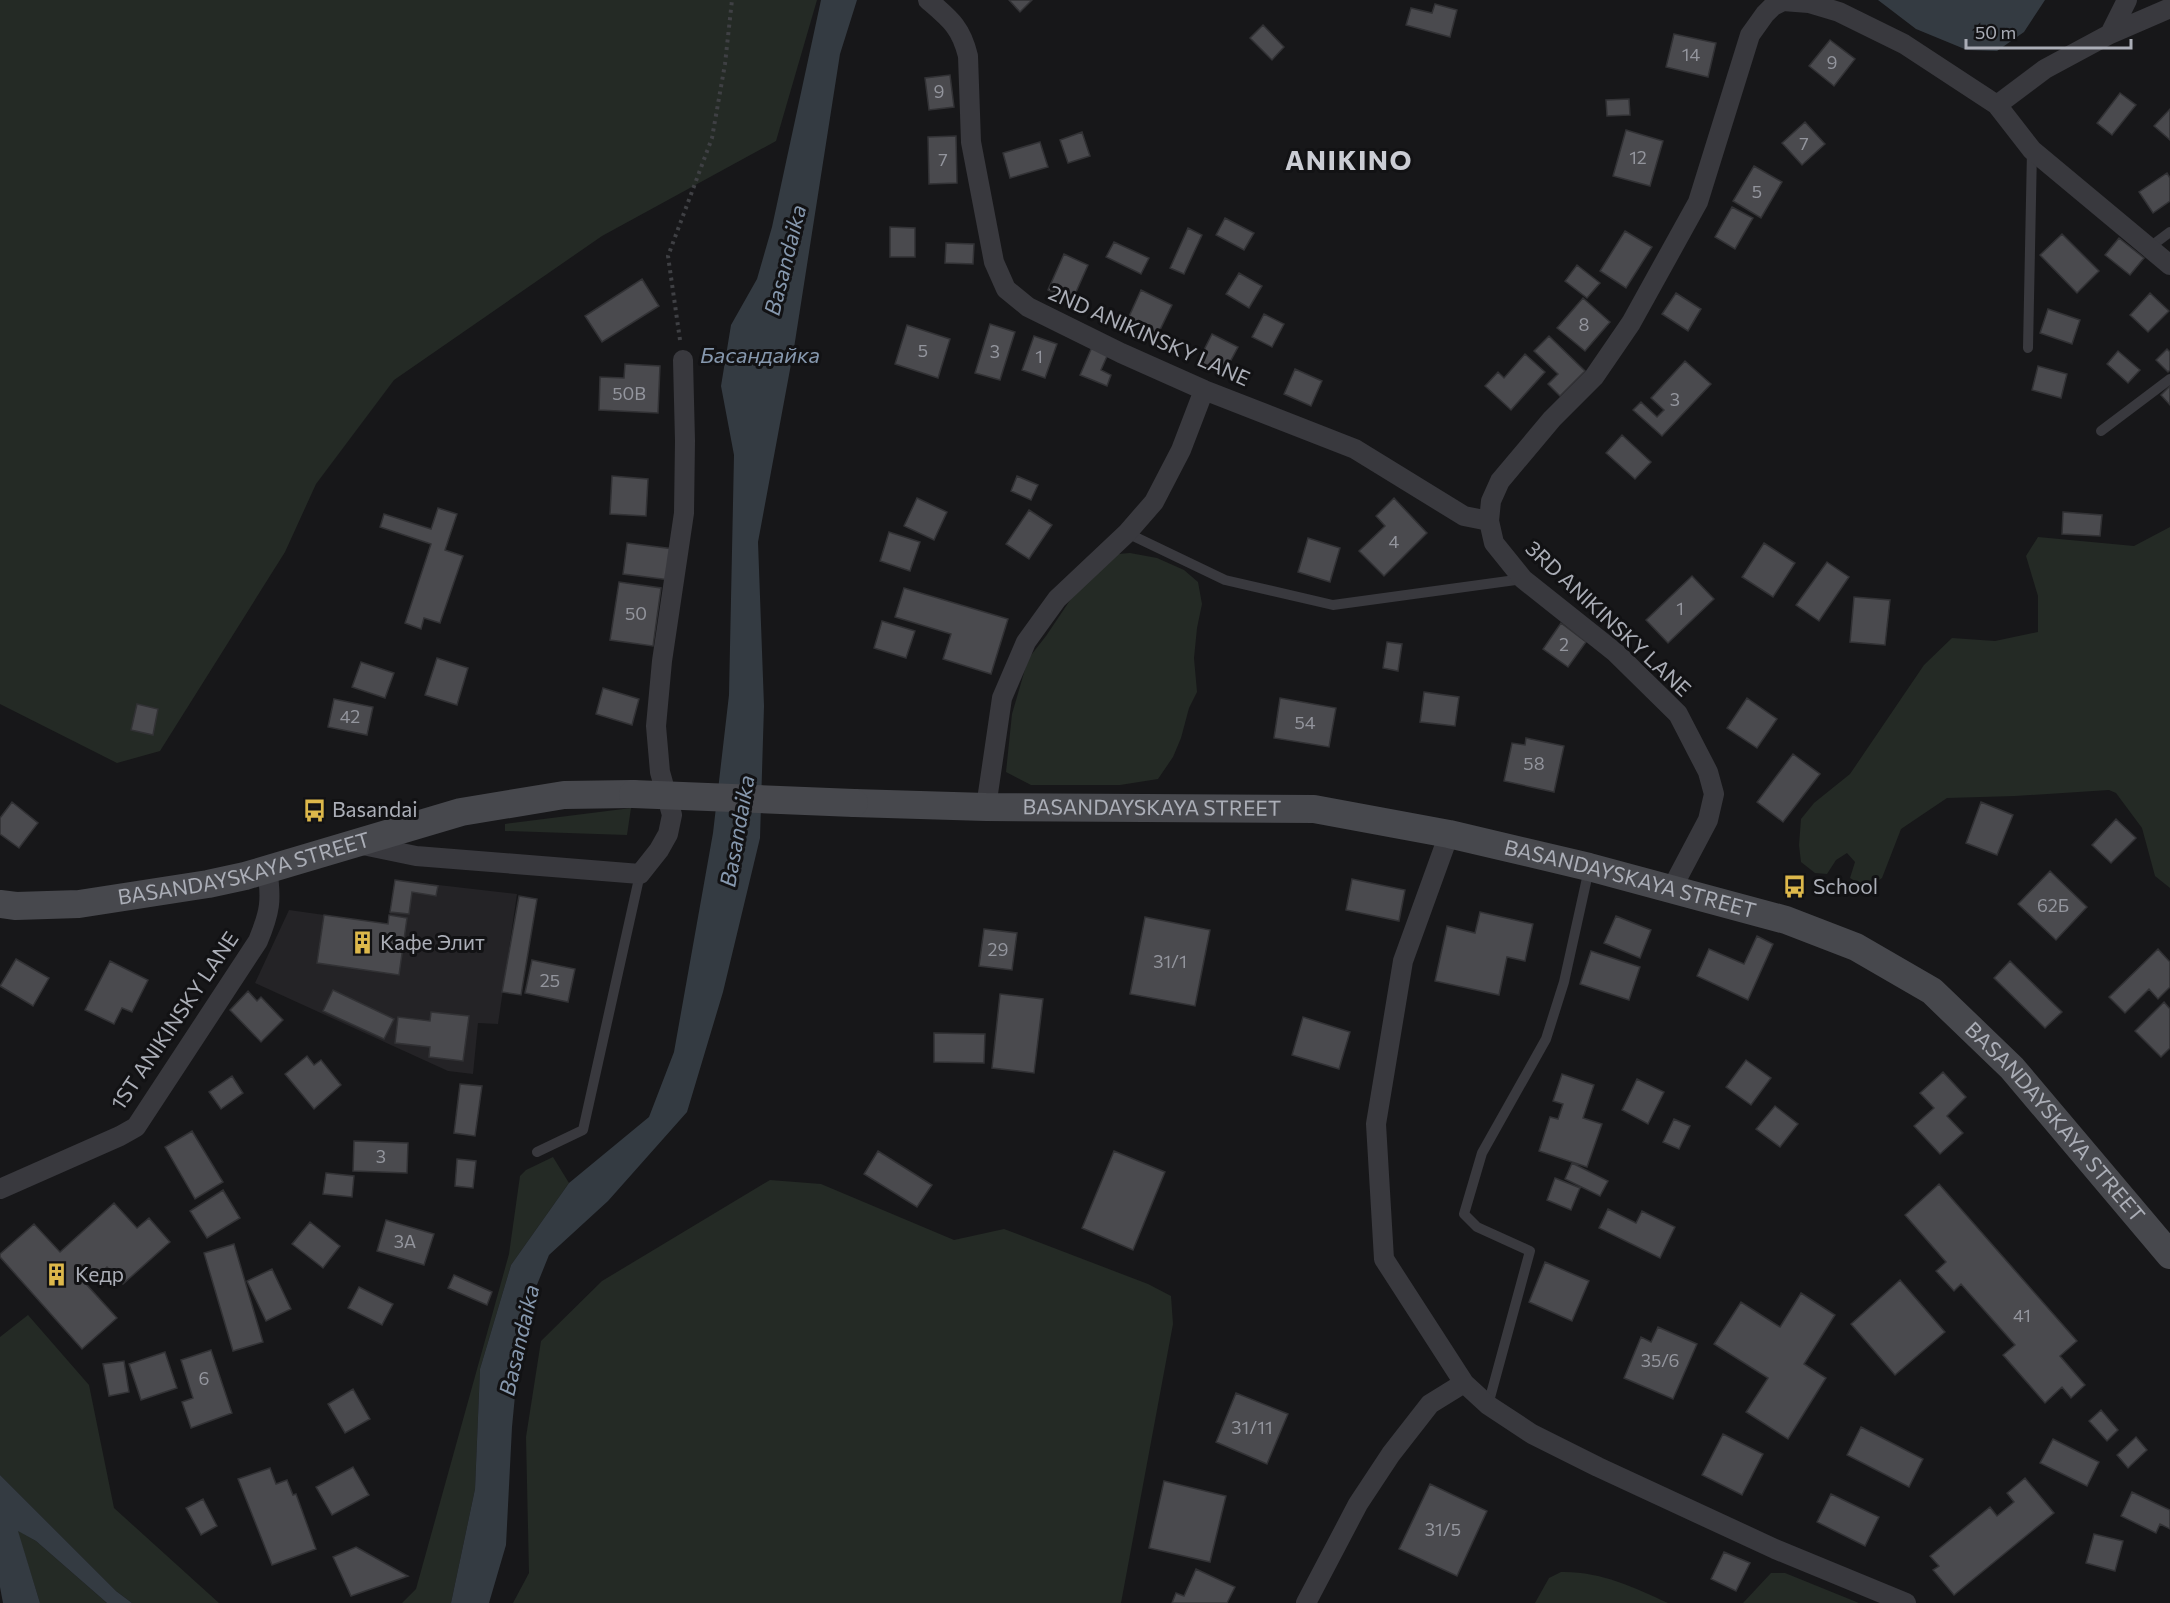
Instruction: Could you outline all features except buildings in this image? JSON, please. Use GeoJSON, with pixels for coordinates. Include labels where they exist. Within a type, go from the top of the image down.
{"type":"FeatureCollection","features":[{"type":"Feature","properties":{"kind":"street","name":"2ND ANIKINSKY LANE"},"geometry":{"type":"LineString","coordinates":[[928,0],[954,22],[965,44],[968,56],[971,142],[994,262],[1006,289],[1028,307],[1121,353],[1204,390],[1355,449],[1464,516],[1489,520]]}},
{"type":"Feature","properties":{"kind":"street"},"geometry":{"type":"LineString","coordinates":[[2110,34],[2127,0]]}},
{"type":"Feature","properties":{"kind":"street"},"geometry":{"type":"LineString","coordinates":[[1489,520],[1491,501],[1500,481],[1552,419],[1594,376],[1631,324],[1698,202],[1750,35],[1773,6],[1783,1],[1809,3],[1839,12],[1904,44],[1997,105],[2032,150],[2170,265]]}},
{"type":"Feature","properties":{"kind":"street"},"geometry":{"type":"LineString","coordinates":[[1997,105],[2045,69],[2110,34],[2170,8]]}},
{"type":"Feature","properties":{"kind":"street"},"geometry":{"type":"LineString","coordinates":[[355,844],[416,856],[640,873],[659,850],[668,834],[672,815],[660,772],[656,726],[662,661],[684,513],[683,360]]}},
{"type":"Feature","properties":{"kind":"street"},"geometry":{"type":"LineString","coordinates":[[986,807],[1002,698],[1026,642],[1057,599],[1127,533],[1154,502],[1180,450],[1204,390]]}},
{"type":"Feature","properties":{"kind":"street","name":"3RD ANIKINSKY LANE"},"geometry":{"type":"LineString","coordinates":[[1489,520],[1494,543],[1523,579],[1616,653],[1678,714],[1708,772],[1714,794],[1708,820],[1671,890]]}},
{"type":"Feature","properties":{"kind":"street","name":"BASANDAYSKAYA STREET"},"geometry":{"type":"LineString","coordinates":[[0,904],[16,906],[79,904],[208,884],[462,812],[564,795],[633,794],[986,807],[1314,809],[1449,834],[1589,867],[1786,920],[1856,947],[1932,991],[2012,1068],[2170,1255]]}},
{"type":"Feature","properties":{"kind":"street"},"geometry":{"type":"LineString","coordinates":[[1449,834],[1403,961],[1376,1124],[1384,1259],[1464,1383],[1488,1405],[1532,1434],[1775,1549],[1906,1603]]}},
{"type":"Feature","properties":{"kind":"street","name":"1ST ANIKINSKY LANE"},"geometry":{"type":"LineString","coordinates":[[0,1189],[136,1127],[258,941],[266,922],[271,894],[267,869]]}},
{"type":"Feature","properties":{"kind":"street"},"geometry":{"type":"LineString","coordinates":[[1306,1603],[1358,1504],[1391,1454],[1431,1404],[1464,1383]]}},
{"type":"Feature","properties":{"kind":"lane"},"geometry":{"type":"LineString","coordinates":[[2028,348],[2032,150]]}},
{"type":"Feature","properties":{"kind":"lane"},"geometry":{"type":"LineString","coordinates":[[2150,247],[2170,232]]}},
{"type":"Feature","properties":{"kind":"lane"},"geometry":{"type":"LineString","coordinates":[[2101,430],[2170,379]]}},
{"type":"Feature","properties":{"kind":"lane"},"geometry":{"type":"LineString","coordinates":[[1127,533],[1225,580],[1333,605],[1523,579]]}},
{"type":"Feature","properties":{"kind":"lane"},"geometry":{"type":"LineString","coordinates":[[1488,1405],[1530,1251],[1477,1227],[1464,1214],[1482,1153],[1546,1039],[1564,982],[1589,867]]}},
{"type":"Feature","properties":{"kind":"lane"},"geometry":{"type":"LineString","coordinates":[[537,1152],[583,1130],[640,873]]}},
{"type":"Feature","properties":{"kind":"path"},"geometry":{"type":"LineString","coordinates":[[683,360],[668,256],[712,138],[725,64],[732,0]]}},
{"type":"Feature","properties":{"kind":"shaded area"},"geometry":{"type":"Polygon","coordinates":[[[0,0],[817,0],[776,141],[602,236],[394,380],[316,484],[285,552],[160,751],[117,763],[0,704],[0,0]]]}},
{"type":"Feature","properties":{"kind":"shaded area"},"geometry":{"type":"Polygon","coordinates":[[[2170,527],[2170,888],[2155,876],[2142,828],[2116,793],[2109,790],[1947,798],[1901,829],[1882,878],[1867,888],[1850,878],[1855,862],[1847,853],[1836,860],[1827,874],[1815,873],[1801,862],[1799,845],[1801,819],[1814,803],[1850,774],[1924,665],[1952,638],[1995,641],[2038,632],[2038,596],[2026,556],[2038,537],[2134,546],[2170,527]]]}},
{"type":"Feature","properties":{"kind":"shaded area"},"geometry":{"type":"Polygon","coordinates":[[[1130,553],[1157,558],[1184,570],[1198,582],[1202,604],[1194,658],[1197,692],[1189,708],[1173,757],[1158,779],[1120,785],[1031,785],[1006,772],[1012,714],[1028,659],[1085,578],[1107,555],[1130,553]]]}},
{"type":"Feature","properties":{"kind":"shaded area"},"geometry":{"type":"Polygon","coordinates":[[[631,808],[627,835],[505,831],[505,824],[631,808]]]}},
{"type":"Feature","properties":{"kind":"shaded area"},"geometry":{"type":"Polygon","coordinates":[[[395,880],[517,894],[498,1024],[478,1023],[473,1074],[448,1071],[255,983],[289,910],[388,924],[395,880]]]}},
{"type":"Feature","properties":{"kind":"shaded area"},"geometry":{"type":"Polygon","coordinates":[[[553,1157],[569,1183],[511,1265],[480,1369],[475,1489],[451,1603],[402,1603],[416,1589],[509,1254],[520,1176],[526,1170],[553,1157]]]}},
{"type":"Feature","properties":{"kind":"shaded area"},"geometry":{"type":"Polygon","coordinates":[[[770,1180],[821,1184],[954,1240],[1004,1229],[1148,1284],[1171,1296],[1173,1324],[1121,1603],[513,1603],[529,1573],[526,1437],[541,1341],[602,1281],[770,1180]]]}},
{"type":"Feature","properties":{"kind":"shaded area"},"geometry":{"type":"Polygon","coordinates":[[[28,1315],[89,1385],[114,1508],[219,1603],[132,1603],[116,1591],[0,1475],[0,1337],[28,1315]]]}},
{"type":"Feature","properties":{"kind":"shaded area"},"geometry":{"type":"Polygon","coordinates":[[[17,1530],[36,1541],[107,1603],[40,1603],[17,1530]]]}},
{"type":"Feature","properties":{"kind":"shaded area"},"geometry":{"type":"Polygon","coordinates":[[[1561,1572],[1603,1577],[1668,1603],[1535,1603],[1549,1578],[1561,1572]]]}},
{"type":"Feature","properties":{"kind":"shaded area"},"geometry":{"type":"Polygon","coordinates":[[[1771,1573],[1785,1573],[1859,1603],[1743,1603],[1771,1573]]]}},
{"type":"Feature","properties":{"kind":"water","name":"Басандайка"},"geometry":{"type":"Polygon","coordinates":[[[821,0],[857,0],[840,54],[794,348],[758,542],[764,706],[760,838],[723,992],[687,1112],[608,1201],[549,1255],[522,1322],[512,1427],[506,1545],[489,1603],[451,1603],[475,1489],[480,1369],[511,1265],[569,1183],[649,1117],[674,1052],[713,833],[729,695],[734,455],[721,386],[731,325],[757,279],[772,227],[821,0]]]}},
{"type":"Feature","properties":{"kind":"water"},"geometry":{"type":"Polygon","coordinates":[[[1878,0],[2045,0],[2024,32],[1997,51],[1967,50],[1916,29],[1878,0]]]}},
{"type":"Feature","properties":{"kind":"water"},"geometry":{"type":"Polygon","coordinates":[[[0,1475],[116,1591],[132,1603],[107,1603],[36,1541],[18,1531],[40,1603],[3,1603],[0,1587],[0,1475]]]}},
{"type":"Feature","properties":{"kind":"place","name":"Basandai"},"geometry":{"type":"Point","coordinates":[314,810]}},
{"type":"Feature","properties":{"kind":"place","name":"School"},"geometry":{"type":"Point","coordinates":[1795,887]}},
{"type":"Feature","properties":{"kind":"place","name":"Кафе Элит"},"geometry":{"type":"Point","coordinates":[362,943]}},
{"type":"Feature","properties":{"kind":"place","name":"Кедр"},"geometry":{"type":"Point","coordinates":[57,1275]}},
{"type":"Feature","properties":{"kind":"district","name":"ANIKINO"},"geometry":{"type":"Point","coordinates":[1349,161]}},
{"type":"Feature","properties":{"kind":"water label","name":"Basandaika"},"geometry":{"type":"Point","coordinates":[785,260]}},
{"type":"Feature","properties":{"kind":"water label","name":"Basandaika"},"geometry":{"type":"Point","coordinates":[737,831]}},
{"type":"Feature","properties":{"kind":"water label","name":"Basandaika"},"geometry":{"type":"Point","coordinates":[519,1340]}}]}
